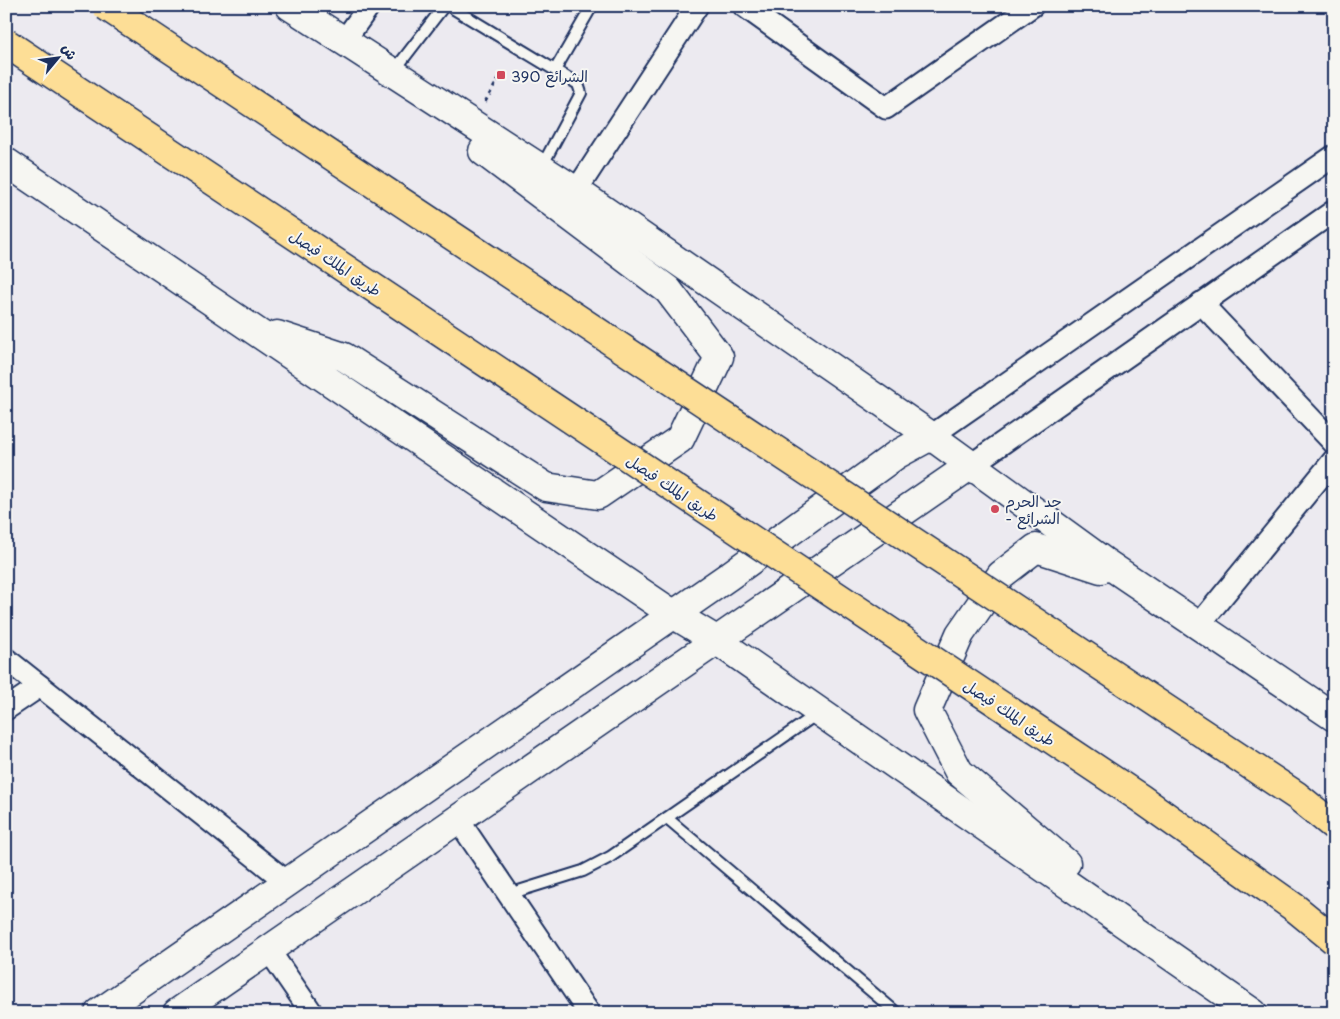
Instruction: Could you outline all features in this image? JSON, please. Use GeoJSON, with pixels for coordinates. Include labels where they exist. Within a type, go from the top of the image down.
{"type":"FeatureCollection","features":[{"type":"Feature","properties":{"kind":"highway"},"geometry":{"type":"LineString","coordinates":[[106,6],[1281,785],[1334,826]]}},
{"type":"Feature","properties":{"kind":"highway","name":"طريق الملك فيصل"},"geometry":{"type":"LineString","coordinates":[[6,42],[1140,798],[1295,908],[1334,940]]}},
{"type":"Feature","properties":{"kind":"main road"},"geometry":{"type":"LineString","coordinates":[[290,6],[576,191],[931,436],[1128,578],[1334,717]]}},
{"type":"Feature","properties":{"kind":"main road"},"geometry":{"type":"LineString","coordinates":[[245,324],[344,357],[546,487],[598,496],[680,439],[719,357],[668,290],[290,6]]}},
{"type":"Feature","properties":{"kind":"main road"},"geometry":{"type":"LineString","coordinates":[[6,162],[673,614],[716,640],[1254,1013]]}},
{"type":"Feature","properties":{"kind":"main road"},"geometry":{"type":"LineString","coordinates":[[99,1013],[673,614],[896,455],[931,436]]}},
{"type":"Feature","properties":{"kind":"main road"},"geometry":{"type":"LineString","coordinates":[[178,1013],[457,818],[971,465]]}},
{"type":"Feature","properties":{"kind":"main road"},"geometry":{"type":"LineString","coordinates":[[1128,578],[1036,548],[1001,575],[960,634],[927,710],[958,772],[1188,967]]}},
{"type":"Feature","properties":{"kind":"street"},"geometry":{"type":"LineString","coordinates":[[344,41],[368,6]]}},
{"type":"Feature","properties":{"kind":"street"},"geometry":{"type":"LineString","coordinates":[[576,191],[697,6]]}},
{"type":"Feature","properties":{"kind":"street"},"geometry":{"type":"LineString","coordinates":[[744,6],[886,108],[1032,6]]}},
{"type":"Feature","properties":{"kind":"street"},"geometry":{"type":"LineString","coordinates":[[931,436],[1334,156]]}},
{"type":"Feature","properties":{"kind":"street"},"geometry":{"type":"LineString","coordinates":[[971,465],[1334,211]]}},
{"type":"Feature","properties":{"kind":"street"},"geometry":{"type":"LineString","coordinates":[[1201,303],[1334,442]]}},
{"type":"Feature","properties":{"kind":"street"},"geometry":{"type":"LineString","coordinates":[[1198,626],[1334,460]]}},
{"type":"Feature","properties":{"kind":"street"},"geometry":{"type":"LineString","coordinates":[[6,660],[287,882]]}},
{"type":"Feature","properties":{"kind":"street"},"geometry":{"type":"LineString","coordinates":[[6,709],[40,686]]}},
{"type":"Feature","properties":{"kind":"street"},"geometry":{"type":"LineString","coordinates":[[457,818],[589,1013]]}},
{"type":"Feature","properties":{"kind":"street"},"geometry":{"type":"LineString","coordinates":[[268,950],[312,1013]]}},
{"type":"Feature","properties":{"kind":"lane"},"geometry":{"type":"LineString","coordinates":[[393,73],[444,6]]}},
{"type":"Feature","properties":{"kind":"lane"},"geometry":{"type":"LineString","coordinates":[[449,6],[578,84],[581,93],[541,169]]}},
{"type":"Feature","properties":{"kind":"lane"},"geometry":{"type":"LineString","coordinates":[[555,70],[592,6]]}},
{"type":"Feature","properties":{"kind":"lane"},"geometry":{"type":"LineString","coordinates":[[509,894],[583,871],[610,857],[820,712]]}},
{"type":"Feature","properties":{"kind":"lane"},"geometry":{"type":"LineString","coordinates":[[667,818],[897,1013]]}},
{"type":"Feature","properties":{"kind":"place","name":"الشرائع 390"},"geometry":{"type":"Point","coordinates":[501,75]}},
{"type":"Feature","properties":{"kind":"place","name":"حد الحرم - الشرائع"},"geometry":{"type":"Point","coordinates":[995,509]}}]}
